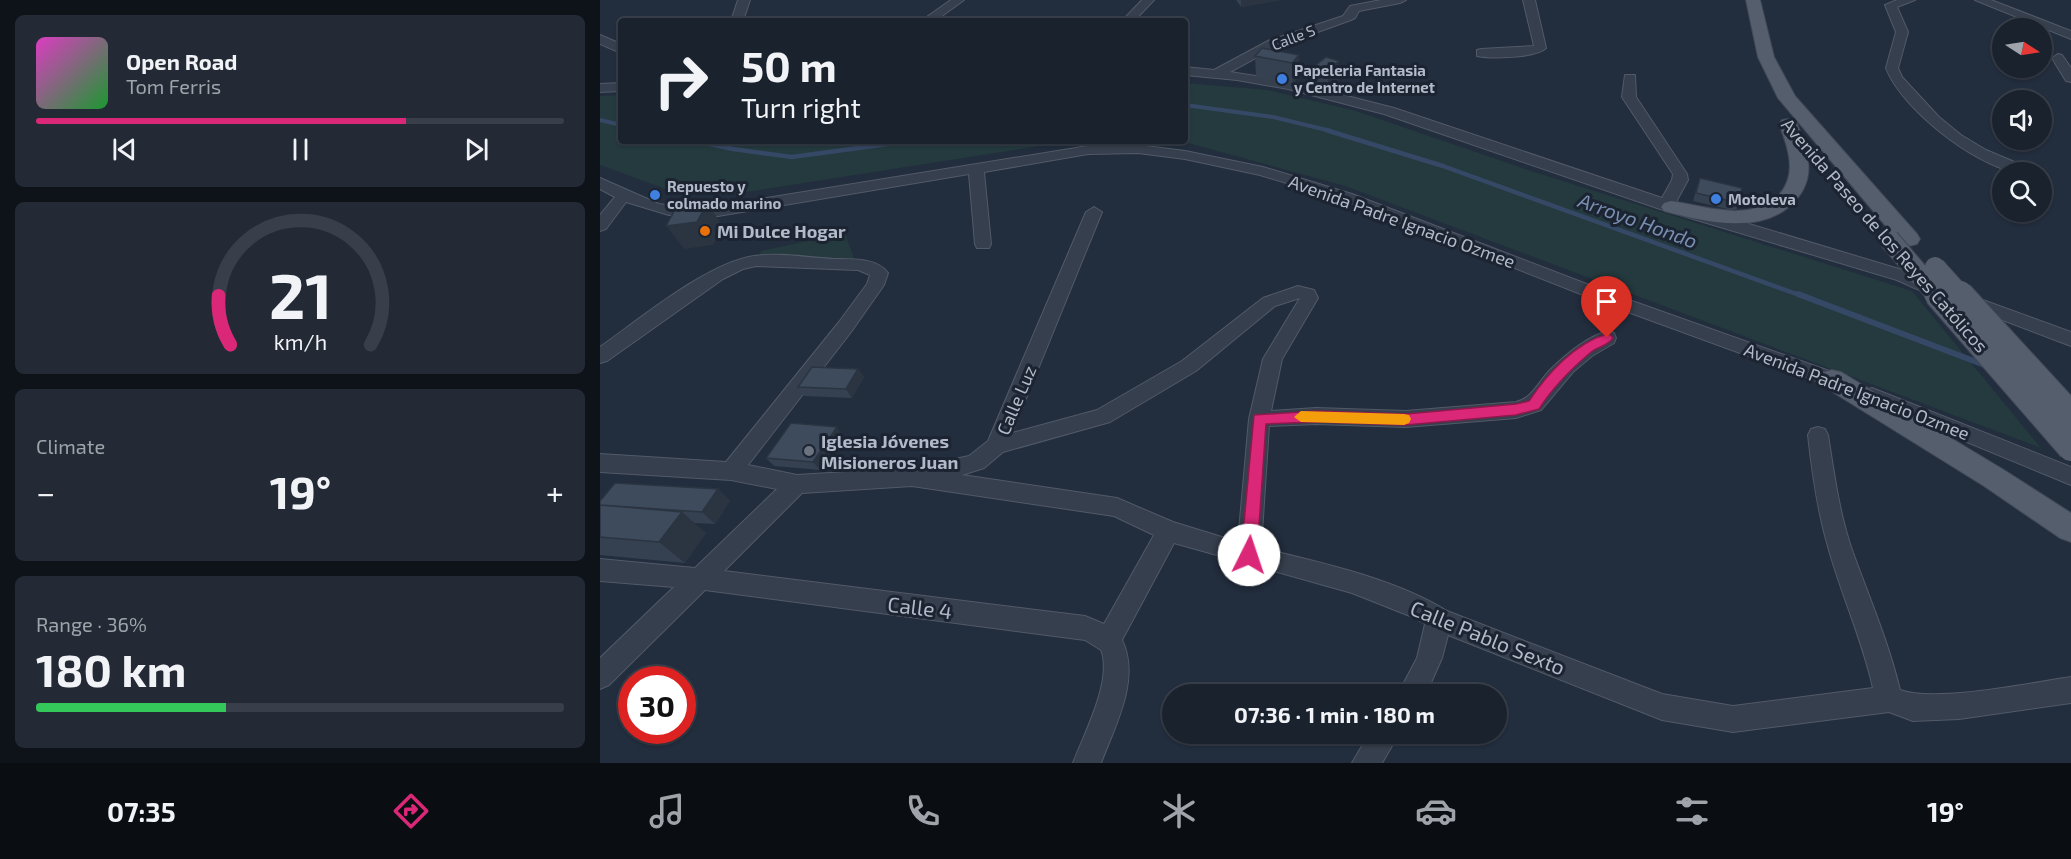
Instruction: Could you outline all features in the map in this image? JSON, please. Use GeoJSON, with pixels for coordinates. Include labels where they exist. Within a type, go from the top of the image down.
{"type":"FeatureCollection","features":[{"type":"Feature","properties":{"kind":"main road","name":"Avenida Paseo de los Reyes Católicos"},"geometry":{"type":"LineString","coordinates":[[1739,0],[1757,78],[1788,124],[2071,415]]}},
{"type":"Feature","properties":{"kind":"main road","name":"Avenida Paseo de los Reyes Católicos"},"geometry":{"type":"LineString","coordinates":[[1753,0],[1766,57],[1787,98],[1899,239],[2071,448]]}},
{"type":"Feature","properties":{"kind":"main road"},"geometry":{"type":"LineString","coordinates":[[1669,206],[1740,217],[1754,216],[1775,209],[1791,195],[1797,184],[1801,160],[1788,124]]}},
{"type":"Feature","properties":{"kind":"main road"},"geometry":{"type":"LineString","coordinates":[[1832,379],[1975,466],[2071,529]]}},
{"type":"Feature","properties":{"kind":"street"},"geometry":{"type":"LineString","coordinates":[[738,18],[744,0]]}},
{"type":"Feature","properties":{"kind":"street"},"geometry":{"type":"LineString","coordinates":[[931,18],[958,0]]}},
{"type":"Feature","properties":{"kind":"street"},"geometry":{"type":"LineString","coordinates":[[1131,18],[1148,0]]}},
{"type":"Feature","properties":{"kind":"street"},"geometry":{"type":"LineString","coordinates":[[1350,4],[1400,0]]}},
{"type":"Feature","properties":{"kind":"street"},"geometry":{"type":"LineString","coordinates":[[1480,53],[1533,51],[1540,48],[1529,0]]}},
{"type":"Feature","properties":{"kind":"street"},"geometry":{"type":"LineString","coordinates":[[1910,0],[1890,3],[1902,32],[1892,68],[1896,78],[1934,120],[1956,138],[1981,153],[2002,162]]}},
{"type":"Feature","properties":{"kind":"street"},"geometry":{"type":"LineString","coordinates":[[1981,0],[2071,35]]}},
{"type":"Feature","properties":{"kind":"street","name":"Calle S"},"geometry":{"type":"LineString","coordinates":[[1218,73],[1272,44],[1351,16],[1350,4]]}},
{"type":"Feature","properties":{"kind":"street"},"geometry":{"type":"LineString","coordinates":[[600,39],[618,48]]}},
{"type":"Feature","properties":{"kind":"street"},"geometry":{"type":"LineString","coordinates":[[2058,58],[2071,78]]}},
{"type":"Feature","properties":{"kind":"street"},"geometry":{"type":"LineString","coordinates":[[1188,71],[1218,73],[1272,82],[1366,103],[1669,206],[1903,276],[2071,339]]}},
{"type":"Feature","properties":{"kind":"street"},"geometry":{"type":"LineString","coordinates":[[1630,78],[1629,97],[1680,174],[1680,180],[1669,206]]}},
{"type":"Feature","properties":{"kind":"street"},"geometry":{"type":"LineString","coordinates":[[600,88],[618,87]]}},
{"type":"Feature","properties":{"kind":"street","name":"Avenida Padre Ignacio Ozmee"},"geometry":{"type":"LineString","coordinates":[[600,183],[653,209],[679,213],[718,211],[1088,150],[1138,148],[1185,155],[1263,171],[1347,197],[1612,300],[1832,379],[2071,476]]}},
{"type":"Feature","properties":{"kind":"street"},"geometry":{"type":"LineString","coordinates":[[976,168],[983,244]]}},
{"type":"Feature","properties":{"kind":"street"},"geometry":{"type":"LineString","coordinates":[[600,226],[624,195]]}},
{"type":"Feature","properties":{"kind":"street","name":"Calle Luz"},"geometry":{"type":"LineString","coordinates":[[600,463],[731,471],[797,484],[912,477],[955,469],[976,462],[996,446],[1094,212]]}},
{"type":"Feature","properties":{"kind":"street"},"geometry":{"type":"LineString","coordinates":[[600,356],[717,275],[738,265],[756,261],[858,265],[871,268],[879,273],[875,285],[851,318],[731,471]]}},
{"type":"Feature","properties":{"kind":"street"},"geometry":{"type":"LineString","coordinates":[[996,446],[1103,416],[1190,366],[1269,302],[1298,291],[1308,294],[1309,298],[1272,359],[1259,419],[1249,555]]}},
{"type":"Feature","properties":{"kind":"street"},"geometry":{"type":"LineString","coordinates":[[1259,419],[1316,416],[1406,419],[1516,410],[1534,405],[1555,377],[1587,348],[1607,338]]}},
{"type":"Feature","properties":{"kind":"street"},"geometry":{"type":"LineString","coordinates":[[1818,435],[1826,492],[1839,545],[1878,651],[1889,699]]}},
{"type":"Feature","properties":{"kind":"street","name":"Calle Pablo Sexto"},"geometry":{"type":"LineString","coordinates":[[912,477],[1118,507],[1168,531],[1353,582],[1424,610],[1438,619],[1662,707],[1733,718],[1889,699],[1913,708],[1947,707],[2071,690]]}},
{"type":"Feature","properties":{"kind":"street"},"geometry":{"type":"LineString","coordinates":[[600,676],[797,484]]}},
{"type":"Feature","properties":{"kind":"street"},"geometry":{"type":"LineString","coordinates":[[1087,763],[1116,681],[1118,659],[1109,640],[1168,531]]}},
{"type":"Feature","properties":{"kind":"street","name":"Calle 4"},"geometry":{"type":"LineString","coordinates":[[600,570],[702,579],[1085,628],[1109,640]]}},
{"type":"Feature","properties":{"kind":"street"},"geometry":{"type":"LineString","coordinates":[[1418,684],[1437,637],[1438,619]]}},
{"type":"Feature","properties":{"kind":"street"},"geometry":{"type":"LineString","coordinates":[[1366,763],[1378,744]]}},
{"type":"Feature","properties":{"kind":"green space"},"geometry":{"type":"Polygon","coordinates":[[[1188,83],[1268,90],[1356,111],[1528,170],[1912,291],[2041,448],[1345,186],[1188,143],[1188,83]]]}},
{"type":"Feature","properties":{"kind":"green space"},"geometry":{"type":"Polygon","coordinates":[[[618,95],[618,144],[1053,144],[727,195],[679,194],[600,165],[600,96],[618,95]]]}},
{"type":"Feature","properties":{"kind":"green space"},"geometry":{"type":"Polygon","coordinates":[[[845,233],[855,261],[759,256],[761,251],[845,233]]]}},
{"type":"Feature","properties":{"kind":"building"},"geometry":{"type":"Polygon","coordinates":[[[1262,48],[1299,55],[1292,63],[1255,56],[1262,48]]]}},
{"type":"Feature","properties":{"kind":"building"},"geometry":{"type":"Polygon","coordinates":[[[1326,57],[1339,61],[1328,70],[1315,66],[1326,57]]]}},
{"type":"Feature","properties":{"kind":"building"},"geometry":{"type":"Polygon","coordinates":[[[1700,178],[1742,188],[1739,203],[1696,193],[1700,178]]]}},
{"type":"Feature","properties":{"kind":"building"},"geometry":{"type":"Polygon","coordinates":[[[707,203],[697,222],[666,226],[677,206],[707,203]]]}},
{"type":"Feature","properties":{"kind":"building"},"geometry":{"type":"Polygon","coordinates":[[[812,367],[858,369],[846,389],[798,387],[812,367]]]}},
{"type":"Feature","properties":{"kind":"building"},"geometry":{"type":"Polygon","coordinates":[[[791,423],[837,427],[813,462],[766,458],[791,423]]]}},
{"type":"Feature","properties":{"kind":"building"},"geometry":{"type":"Polygon","coordinates":[[[615,483],[718,489],[702,512],[600,505],[600,501],[615,483]]]}},
{"type":"Feature","properties":{"kind":"building"},"geometry":{"type":"Polygon","coordinates":[[[600,505],[682,512],[659,542],[600,537],[600,505]]]}},
{"type":"Feature","properties":{"kind":"waterway","name":"Arroyo Hondo"},"geometry":{"type":"LineString","coordinates":[[1188,105],[1273,117],[1331,131]]}},
{"type":"Feature","properties":{"kind":"waterway","name":"Arroyo Hondo"},"geometry":{"type":"LineString","coordinates":[[600,120],[618,124]]}},
{"type":"Feature","properties":{"kind":"waterway","name":"Arroyo Hondo"},"geometry":{"type":"LineString","coordinates":[[1326,130],[1443,166],[1802,296]]}},
{"type":"Feature","properties":{"kind":"waterway","name":"Arroyo Hondo"},"geometry":{"type":"LineString","coordinates":[[710,144],[792,157],[888,144]]}},
{"type":"Feature","properties":{"kind":"waterway","name":"Arroyo Hondo"},"geometry":{"type":"LineString","coordinates":[[1798,294],[1987,366]]}},
{"type":"Feature","properties":{"kind":"slow traffic"},"geometry":{"type":"LineString","coordinates":[[1301,417],[1404,419]]}},
{"type":"Feature","properties":{"kind":"place","name":"Papeleria Fantasia y Centro de Internet"},"geometry":{"type":"Point","coordinates":[1282,79]}},
{"type":"Feature","properties":{"kind":"place","name":"Repuesto y colmado marino"},"geometry":{"type":"Point","coordinates":[655,195]}},
{"type":"Feature","properties":{"kind":"place","name":"Motoleva"},"geometry":{"type":"Point","coordinates":[1716,199]}},
{"type":"Feature","properties":{"kind":"place","name":"Mi Dulce Hogar"},"geometry":{"type":"Point","coordinates":[705,231]}},
{"type":"Feature","properties":{"kind":"place","name":"Iglesia Jóvenes Misioneros Juan"},"geometry":{"type":"Point","coordinates":[809,451]}},
{"type":"Feature","properties":{"kind":"route"},"geometry":{"type":"LineString","coordinates":[[1249,555],[1259,419],[1316,416],[1406,419],[1516,410],[1534,405],[1547,384],[1587,348],[1607,338]]}}]}
